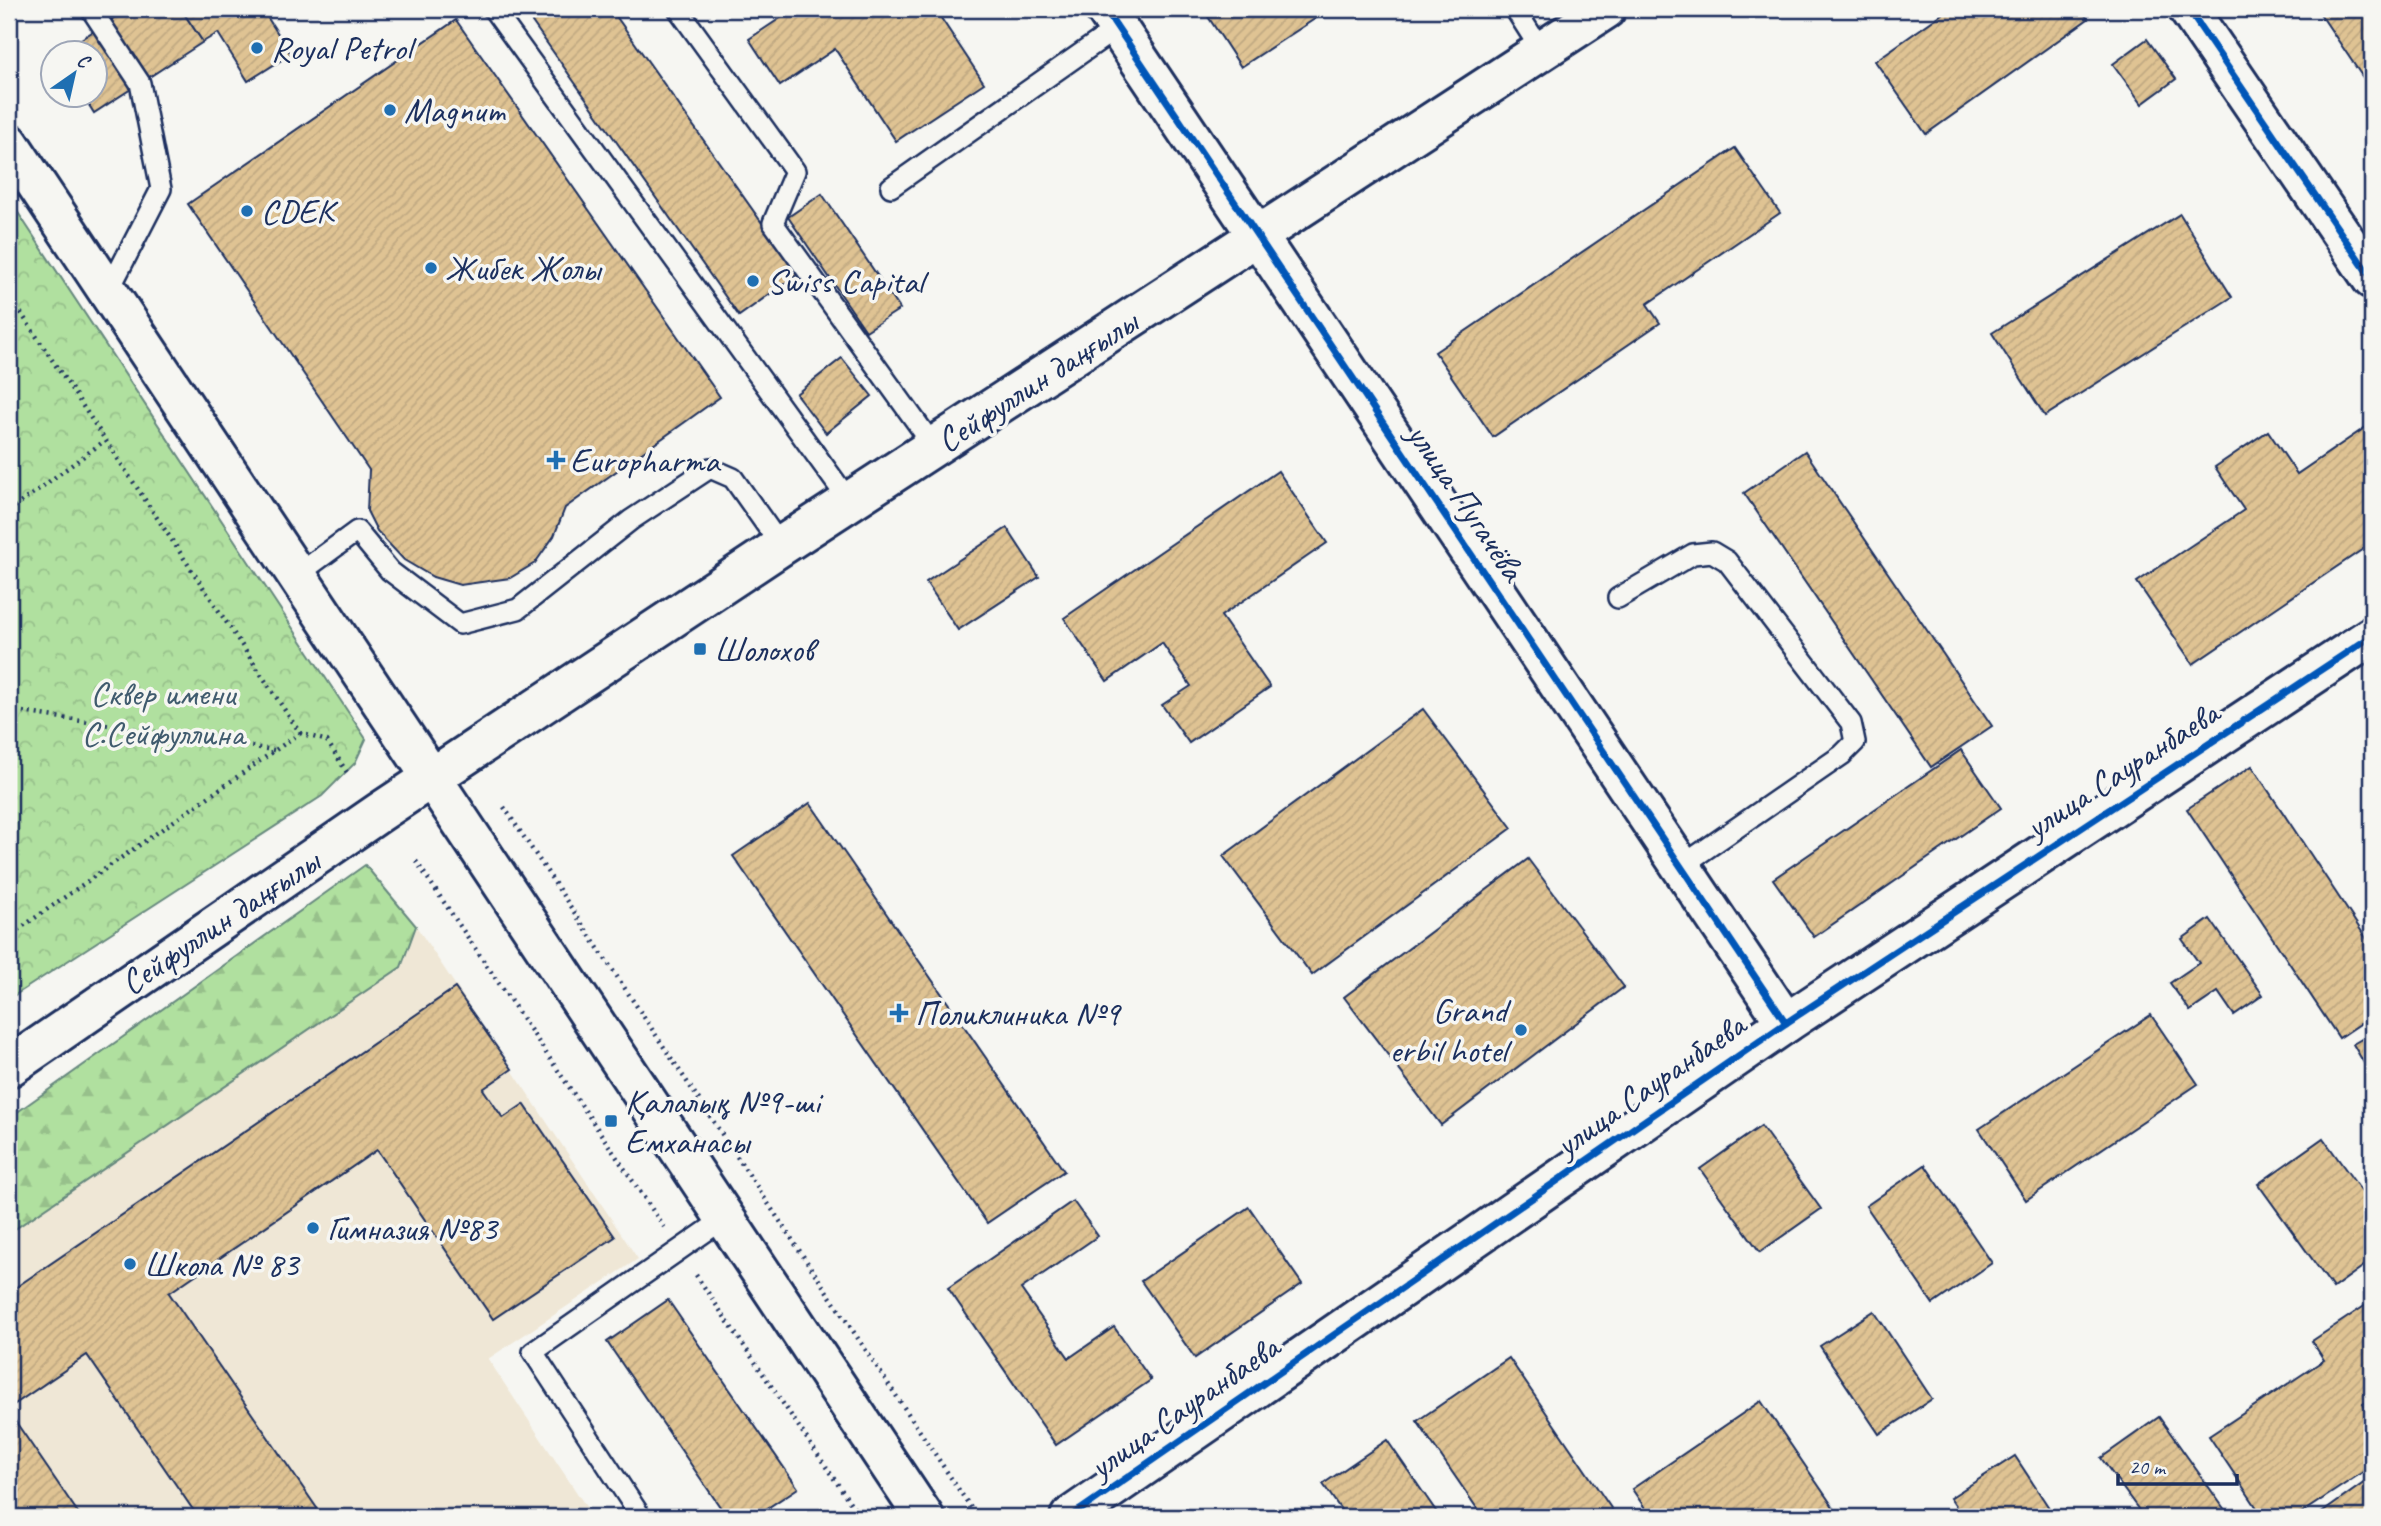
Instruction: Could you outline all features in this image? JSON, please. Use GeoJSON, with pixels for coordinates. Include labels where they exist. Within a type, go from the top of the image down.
{"type":"FeatureCollection","features":[{"type":"Feature","properties":{"kind":"main road","name":"Сейфуллин даңғылы"},"geometry":{"type":"LineString","coordinates":[[9,1067],[432,778],[469,756],[781,546],[1606,9]]}},
{"type":"Feature","properties":{"kind":"main road"},"geometry":{"type":"LineString","coordinates":[[2191,10],[2372,279]]}},
{"type":"Feature","properties":{"kind":"main road","name":"улица Пугачёва"},"geometry":{"type":"LineString","coordinates":[[1111,18],[1786,1023]]}},
{"type":"Feature","properties":{"kind":"main road"},"geometry":{"type":"LineString","coordinates":[[9,143],[924,1517]]}},
{"type":"Feature","properties":{"kind":"main road","name":"улица Сауранбаева"},"geometry":{"type":"LineString","coordinates":[[1070,1517],[1786,1023],[2372,636]]}},
{"type":"Feature","properties":{"kind":"lane"},"geometry":{"type":"LineString","coordinates":[[91,9],[140,83],[161,188],[108,292]]}},
{"type":"Feature","properties":{"kind":"lane"},"geometry":{"type":"LineString","coordinates":[[493,9],[850,502]]}},
{"type":"Feature","properties":{"kind":"lane"},"geometry":{"type":"LineString","coordinates":[[678,9],[794,171],[774,223],[935,448]]}},
{"type":"Feature","properties":{"kind":"lane"},"geometry":{"type":"LineString","coordinates":[[1515,9],[1541,50]]}},
{"type":"Feature","properties":{"kind":"lane"},"geometry":{"type":"LineString","coordinates":[[891,187],[1111,18]]}},
{"type":"Feature","properties":{"kind":"lane"},"geometry":{"type":"LineString","coordinates":[[297,575],[357,531],[390,571],[460,624],[518,609],[631,520],[709,468],[733,478],[781,546]]}},
{"type":"Feature","properties":{"kind":"lane"},"geometry":{"type":"LineString","coordinates":[[1618,598],[1693,554],[1712,552],[1727,561],[1851,723],[1855,742],[1842,755],[1681,867]]}},
{"type":"Feature","properties":{"kind":"lane"},"geometry":{"type":"LineString","coordinates":[[641,1517],[533,1352],[724,1218]]}},
{"type":"Feature","properties":{"kind":"path"},"geometry":{"type":"LineString","coordinates":[[9,295],[103,442],[300,733],[327,741],[348,774]]}},
{"type":"Feature","properties":{"kind":"path"},"geometry":{"type":"LineString","coordinates":[[9,511],[103,442]]}},
{"type":"Feature","properties":{"kind":"path"},"geometry":{"type":"LineString","coordinates":[[9,710],[275,750]]}},
{"type":"Feature","properties":{"kind":"path"},"geometry":{"type":"LineString","coordinates":[[9,936],[300,733]]}},
{"type":"Feature","properties":{"kind":"path"},"geometry":{"type":"LineString","coordinates":[[504,807],[977,1517]]}},
{"type":"Feature","properties":{"kind":"path"},"geometry":{"type":"LineString","coordinates":[[416,861],[860,1517]]}},
{"type":"Feature","properties":{"kind":"shaded area","name":"Гимназия №83"},"geometry":{"type":"Polygon","coordinates":[[[416,926],[638,1259],[488,1359],[593,1517],[9,1517],[9,1197],[416,926]]]}},
{"type":"Feature","properties":{"kind":"green space","name":"Сквер имени С.Сейфуллина"},"geometry":{"type":"Polygon","coordinates":[[[9,199],[366,739],[355,763],[322,796],[9,999],[9,199]]]}},
{"type":"Feature","properties":{"kind":"green space"},"geometry":{"type":"Polygon","coordinates":[[[365,865],[416,926],[401,967],[9,1233],[9,1118],[365,865]]]}},
{"type":"Feature","properties":{"kind":"building","name":"Royal Petrol"},"geometry":{"type":"Polygon","coordinates":[[[128,9],[181,9],[203,42],[108,104],[108,38],[83,38],[128,9]]]}},
{"type":"Feature","properties":{"kind":"building","name":"Royal Petrol"},"geometry":{"type":"Polygon","coordinates":[[[181,9],[262,9],[291,54],[248,81],[218,33],[203,42],[181,9]]]}},
{"type":"Feature","properties":{"kind":"building"},"geometry":{"type":"Polygon","coordinates":[[[523,9],[611,9],[798,274],[739,316],[523,9]]]}},
{"type":"Feature","properties":{"kind":"building"},"geometry":{"type":"Polygon","coordinates":[[[794,9],[935,9],[984,83],[896,141],[835,49],[780,86],[749,39],[794,9]]]}},
{"type":"Feature","properties":{"kind":"building"},"geometry":{"type":"Polygon","coordinates":[[[1203,9],[1330,9],[1241,67],[1203,9]]]}},
{"type":"Feature","properties":{"kind":"building"},"geometry":{"type":"Polygon","coordinates":[[[1949,9],[2080,9],[2088,19],[1926,134],[1875,61],[1949,9]]]}},
{"type":"Feature","properties":{"kind":"building"},"geometry":{"type":"Polygon","coordinates":[[[2317,9],[2372,9],[2372,91],[2317,9]]]}},
{"type":"Feature","properties":{"kind":"building","name":"Жибек Жолы"},"geometry":{"type":"Polygon","coordinates":[[[456,20],[720,397],[565,508],[554,536],[535,563],[510,578],[460,585],[433,577],[404,560],[377,531],[367,511],[369,470],[188,204],[456,20]]]}},
{"type":"Feature","properties":{"kind":"building"},"geometry":{"type":"Polygon","coordinates":[[[2147,39],[2176,79],[2142,104],[2113,64],[2147,39]]]}},
{"type":"Feature","properties":{"kind":"building"},"geometry":{"type":"Polygon","coordinates":[[[1735,148],[1780,213],[1647,304],[1660,323],[1493,437],[1435,352],[1735,148]]]}},
{"type":"Feature","properties":{"kind":"building"},"geometry":{"type":"Polygon","coordinates":[[[822,194],[900,309],[866,331],[788,217],[822,194]]]}},
{"type":"Feature","properties":{"kind":"building"},"geometry":{"type":"Polygon","coordinates":[[[2180,214],[2232,297],[2045,416],[1992,333],[2180,214]]]}},
{"type":"Feature","properties":{"kind":"building"},"geometry":{"type":"Polygon","coordinates":[[[842,358],[872,396],[826,433],[796,394],[842,358]]]}},
{"type":"Feature","properties":{"kind":"building"},"geometry":{"type":"Polygon","coordinates":[[[2372,423],[2372,543],[2193,664],[2137,582],[2244,510],[2215,467],[2268,431],[2297,474],[2372,423]]]}},
{"type":"Feature","properties":{"kind":"building"},"geometry":{"type":"Polygon","coordinates":[[[1805,451],[1992,726],[1931,767],[1744,493],[1805,451]]]}},
{"type":"Feature","properties":{"kind":"building"},"geometry":{"type":"Polygon","coordinates":[[[1278,471],[1327,543],[1221,616],[1270,687],[1189,743],[1162,705],[1191,686],[1162,643],[1107,681],[1064,618],[1278,471]]]}},
{"type":"Feature","properties":{"kind":"building"},"geometry":{"type":"Polygon","coordinates":[[[1007,528],[1039,577],[958,630],[926,582],[1007,528]]]}},
{"type":"Feature","properties":{"kind":"building"},"geometry":{"type":"Polygon","coordinates":[[[1423,709],[1512,828],[1312,975],[1223,856],[1423,709]]]}},
{"type":"Feature","properties":{"kind":"building"},"geometry":{"type":"Polygon","coordinates":[[[1961,750],[2001,808],[1814,937],[1773,879],[1961,750]]]}},
{"type":"Feature","properties":{"kind":"building"},"geometry":{"type":"Polygon","coordinates":[[[2252,766],[2372,947],[2372,1016],[2339,1038],[2187,809],[2252,766]]]}},
{"type":"Feature","properties":{"kind":"building","name":"Поликлиника №9"},"geometry":{"type":"Polygon","coordinates":[[[810,803],[1064,1171],[987,1223],[733,856],[810,803]]]}},
{"type":"Feature","properties":{"kind":"building"},"geometry":{"type":"Polygon","coordinates":[[[1528,859],[1624,987],[1441,1125],[1344,997],[1528,859]]]}},
{"type":"Feature","properties":{"kind":"building"},"geometry":{"type":"Polygon","coordinates":[[[2210,919],[2263,995],[2234,1015],[2218,992],[2190,1011],[2170,983],[2199,963],[2182,939],[2210,919]]]}},
{"type":"Feature","properties":{"kind":"building","name":"Школа № 83"},"geometry":{"type":"Polygon","coordinates":[[[455,988],[512,1069],[483,1089],[503,1118],[524,1104],[615,1237],[493,1319],[377,1150],[169,1293],[323,1517],[198,1517],[87,1355],[9,1408],[9,1292],[455,988]]]}},
{"type":"Feature","properties":{"kind":"building"},"geometry":{"type":"Polygon","coordinates":[[[2151,1015],[2198,1084],[2026,1200],[1979,1129],[2151,1015]]]}},
{"type":"Feature","properties":{"kind":"building"},"geometry":{"type":"Polygon","coordinates":[[[2372,1033],[2372,1077],[2353,1044],[2372,1033]]]}},
{"type":"Feature","properties":{"kind":"building"},"geometry":{"type":"Polygon","coordinates":[[[1761,1126],[1821,1209],[1760,1252],[1700,1169],[1761,1126]]]}},
{"type":"Feature","properties":{"kind":"building"},"geometry":{"type":"Polygon","coordinates":[[[2323,1138],[2372,1206],[2372,1260],[2333,1288],[2258,1184],[2323,1138]]]}},
{"type":"Feature","properties":{"kind":"building"},"geometry":{"type":"Polygon","coordinates":[[[1925,1165],[1992,1263],[1933,1304],[1866,1206],[1925,1165]]]}},
{"type":"Feature","properties":{"kind":"building"},"geometry":{"type":"Polygon","coordinates":[[[1073,1201],[1098,1236],[1021,1289],[1069,1358],[1114,1327],[1151,1380],[1056,1445],[948,1288],[1073,1201]]]}},
{"type":"Feature","properties":{"kind":"building"},"geometry":{"type":"Polygon","coordinates":[[[1249,1207],[1302,1284],[1195,1358],[1141,1281],[1249,1207]]]}},
{"type":"Feature","properties":{"kind":"building"},"geometry":{"type":"Polygon","coordinates":[[[668,1300],[798,1488],[754,1517],[727,1517],[607,1342],[668,1300]]]}},
{"type":"Feature","properties":{"kind":"building"},"geometry":{"type":"Polygon","coordinates":[[[2372,1301],[2372,1398],[2363,1404],[2372,1418],[2372,1466],[2295,1517],[2263,1517],[2209,1436],[2324,1360],[2312,1341],[2372,1301]]]}},
{"type":"Feature","properties":{"kind":"building"},"geometry":{"type":"Polygon","coordinates":[[[1874,1311],[1932,1399],[1879,1434],[1820,1346],[1874,1311]]]}},
{"type":"Feature","properties":{"kind":"building"},"geometry":{"type":"Polygon","coordinates":[[[1509,1358],[1617,1517],[1483,1517],[1417,1421],[1509,1358]]]}},
{"type":"Feature","properties":{"kind":"building"},"geometry":{"type":"Polygon","coordinates":[[[1761,1401],[1840,1517],[1651,1517],[1632,1489],[1761,1401]]]}},
{"type":"Feature","properties":{"kind":"building"},"geometry":{"type":"Polygon","coordinates":[[[9,1412],[81,1517],[9,1517],[9,1412]]]}},
{"type":"Feature","properties":{"kind":"building"},"geometry":{"type":"Polygon","coordinates":[[[2159,1417],[2230,1517],[2144,1517],[2101,1458],[2159,1417]]]}},
{"type":"Feature","properties":{"kind":"building"},"geometry":{"type":"Polygon","coordinates":[[[1387,1440],[1440,1517],[1346,1517],[1323,1484],[1387,1440]]]}},
{"type":"Feature","properties":{"kind":"building"},"geometry":{"type":"Polygon","coordinates":[[[2015,1456],[2055,1517],[1963,1517],[1950,1498],[2015,1456]]]}},
{"type":"Feature","properties":{"kind":"building"},"geometry":{"type":"Polygon","coordinates":[[[2372,1477],[2372,1517],[2316,1517],[2372,1477]]]}},
{"type":"Feature","properties":{"kind":"cycle path"},"geometry":{"type":"LineString","coordinates":[[1105,9],[1786,1023]]}},
{"type":"Feature","properties":{"kind":"cycle path"},"geometry":{"type":"LineString","coordinates":[[2188,9],[2372,279]]}},
{"type":"Feature","properties":{"kind":"cycle path"},"geometry":{"type":"LineString","coordinates":[[1070,1517],[1786,1023],[2372,636]]}},
{"type":"Feature","properties":{"kind":"place","name":"Royal Petrol"},"geometry":{"type":"Point","coordinates":[257,48]}},
{"type":"Feature","properties":{"kind":"place","name":"Magnum"},"geometry":{"type":"Point","coordinates":[390,110]}},
{"type":"Feature","properties":{"kind":"place","name":"CDEK"},"geometry":{"type":"Point","coordinates":[247,211]}},
{"type":"Feature","properties":{"kind":"place","name":"Жибек Жолы"},"geometry":{"type":"Point","coordinates":[431,268]}},
{"type":"Feature","properties":{"kind":"place","name":"Swiss Capital"},"geometry":{"type":"Point","coordinates":[753,281]}},
{"type":"Feature","properties":{"kind":"place","name":"Europharma"},"geometry":{"type":"Point","coordinates":[556,460]}},
{"type":"Feature","properties":{"kind":"place","name":"Шолохов"},"geometry":{"type":"Point","coordinates":[700,649]}},
{"type":"Feature","properties":{"kind":"place","name":"Поликлиника №9"},"geometry":{"type":"Point","coordinates":[899,1013]}},
{"type":"Feature","properties":{"kind":"place","name":"Grand erbil hotel"},"geometry":{"type":"Point","coordinates":[1521,1030]}},
{"type":"Feature","properties":{"kind":"place","name":"Қалалық №9-ші Емханасы"},"geometry":{"type":"Point","coordinates":[611,1121]}},
{"type":"Feature","properties":{"kind":"place","name":"Гимназия №83"},"geometry":{"type":"Point","coordinates":[313,1228]}},
{"type":"Feature","properties":{"kind":"place","name":"Школа № 83"},"geometry":{"type":"Point","coordinates":[130,1264]}}]}
